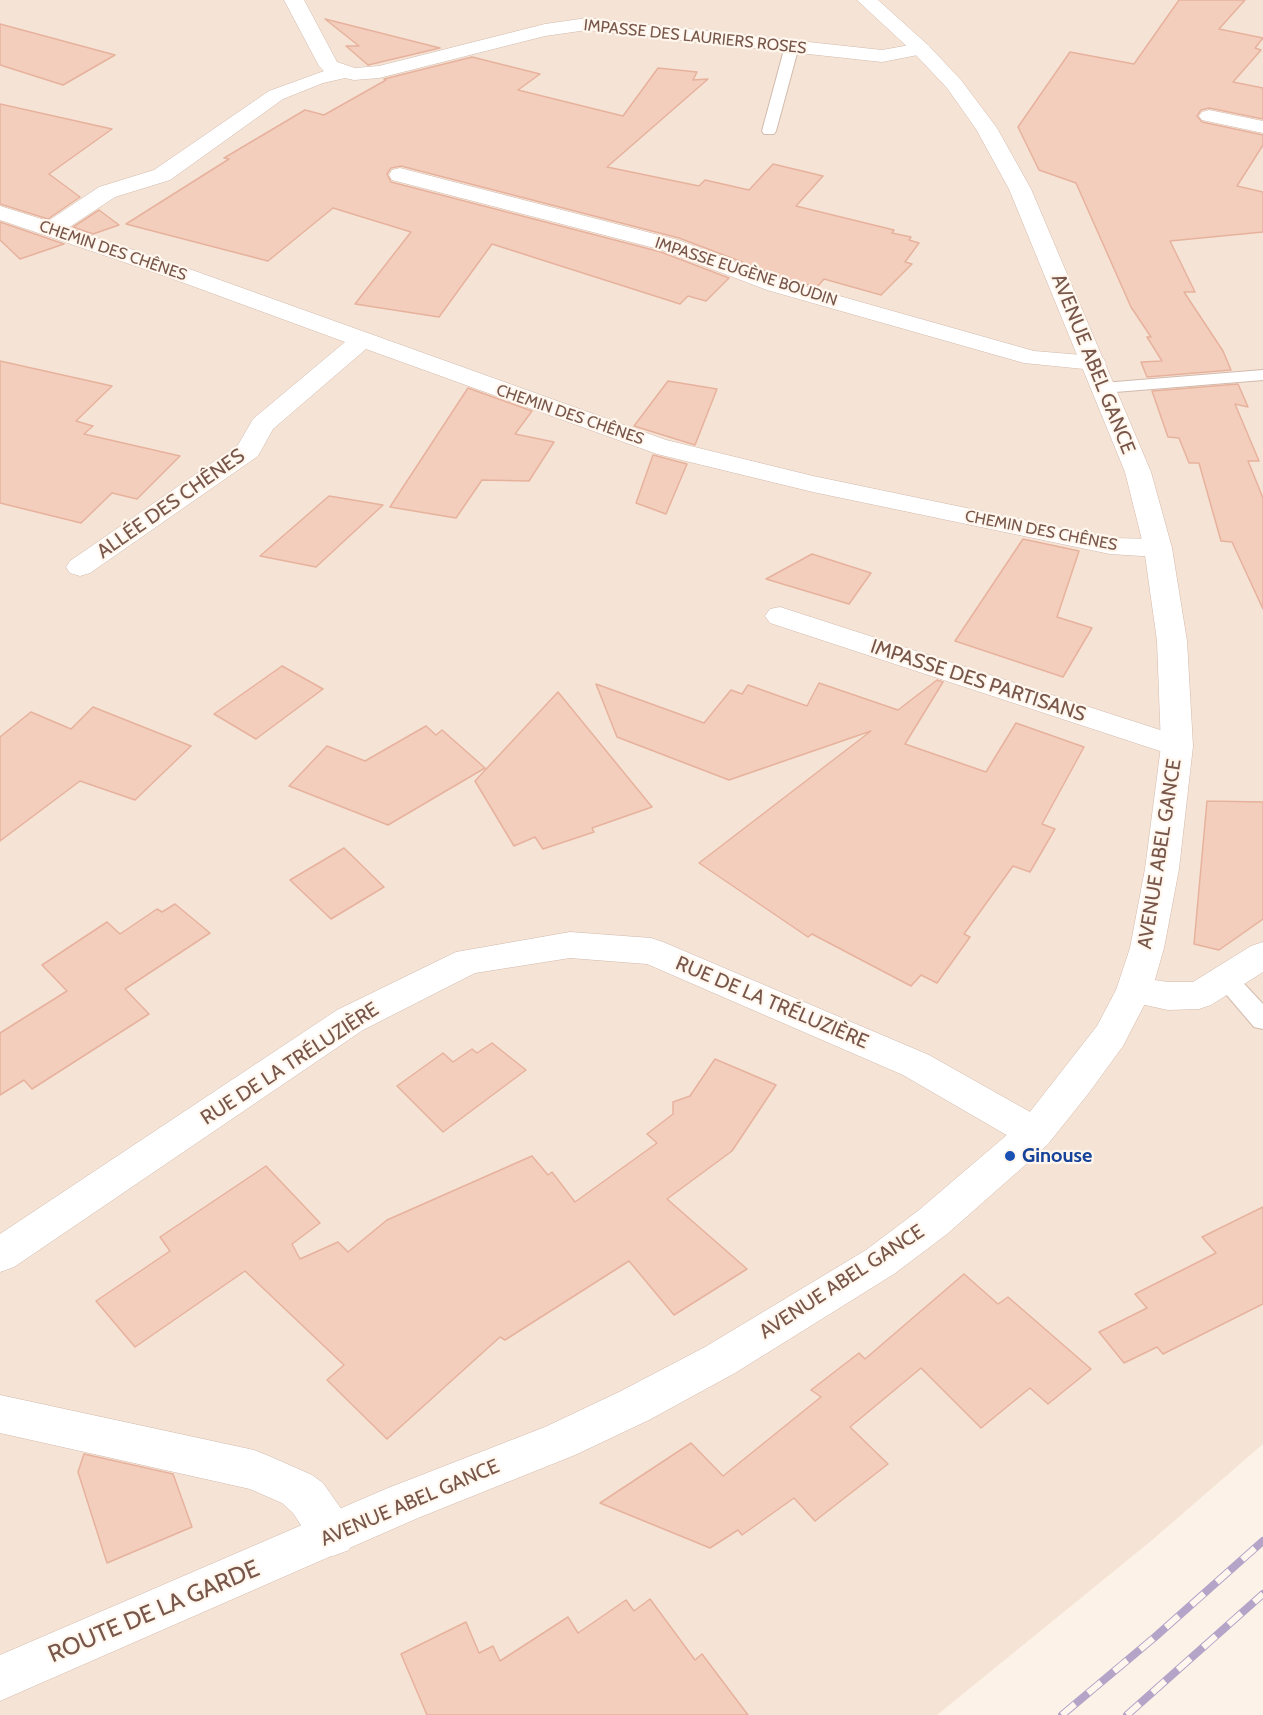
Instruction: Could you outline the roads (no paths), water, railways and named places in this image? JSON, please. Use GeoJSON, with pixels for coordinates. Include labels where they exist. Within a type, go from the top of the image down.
{"type":"FeatureCollection","features":[{"type":"Feature","properties":{"kind":"street"},"geometry":{"type":"LineString","coordinates":[[294,0],[329,66],[347,71]]}},
{"type":"Feature","properties":{"kind":"street","name":"AVENUE ABEL GANCE"},"geometry":{"type":"LineString","coordinates":[[320,1540],[403,1503],[560,1441],[634,1406],[720,1360],[880,1262],[933,1222],[1035,1133],[1110,1036],[1134,990],[1147,948],[1162,869],[1177,746],[1172,640],[1158,548],[1138,471],[1020,189],[986,128],[954,84],[921,49],[867,0]]}},
{"type":"Feature","properties":{"kind":"street","name":"IMPASSE DES LAURIERS ROSES"},"geometry":{"type":"LineString","coordinates":[[50,230],[107,192],[162,175],[276,95],[316,79],[347,71],[354,74],[379,72],[545,30],[587,24],[882,56],[921,49]]}},
{"type":"Feature","properties":{"kind":"street"},"geometry":{"type":"LineString","coordinates":[[1209,116],[1263,127]]}},
{"type":"Feature","properties":{"kind":"street","name":"IMPASSE EUGÈNE BOUDIN"},"geometry":{"type":"LineString","coordinates":[[400,175],[670,245],[775,285],[1098,375]]}},
{"type":"Feature","properties":{"kind":"street","name":"CHEMIN DES CHÊNES"},"geometry":{"type":"LineString","coordinates":[[0,213],[173,271],[657,446],[813,484],[1110,546],[1158,548]]}},
{"type":"Feature","properties":{"kind":"street","name":"ALLÉE DES CHÊNES"},"geometry":{"type":"LineString","coordinates":[[80,567],[249,450],[262,425],[362,340]]}},
{"type":"Feature","properties":{"kind":"street","name":"IMPASSE DES PARTISANS"},"geometry":{"type":"LineString","coordinates":[[780,616],[1177,746]]}},
{"type":"Feature","properties":{"kind":"street","name":"RUE DE LA TRÉLUZIÈRE"},"geometry":{"type":"LineString","coordinates":[[0,1255],[350,1020],[468,961],[570,945],[651,951],[916,1065],[1035,1133]]}},
{"type":"Feature","properties":{"kind":"street"},"geometry":{"type":"LineString","coordinates":[[1134,990],[1168,996],[1199,995],[1227,980],[1263,955]]}},
{"type":"Feature","properties":{"kind":"street"},"geometry":{"type":"LineString","coordinates":[[0,1414],[254,1470],[297,1490],[308,1498],[320,1540]]}},
{"type":"Feature","properties":{"kind":"street","name":"ROUTE DE LA GARDE"},"geometry":{"type":"LineString","coordinates":[[0,1678],[320,1540]]}},
{"type":"Feature","properties":{"kind":"lane"},"geometry":{"type":"LineString","coordinates":[[769,131],[792,46]]}},
{"type":"Feature","properties":{"kind":"lane"},"geometry":{"type":"LineString","coordinates":[[1098,375],[1263,375]]}},
{"type":"Feature","properties":{"kind":"lane"},"geometry":{"type":"LineString","coordinates":[[1227,980],[1263,1020]]}},
{"type":"Feature","properties":{"kind":"railway"},"geometry":{"type":"LineString","coordinates":[[1062,1715],[1155,1637],[1263,1541]]}},
{"type":"Feature","properties":{"kind":"railway"},"geometry":{"type":"LineString","coordinates":[[1127,1715],[1263,1594]]}},
{"type":"Feature","properties":{"kind":"place","name":"Ginouse"},"geometry":{"type":"Point","coordinates":[1010,1156]}}]}
